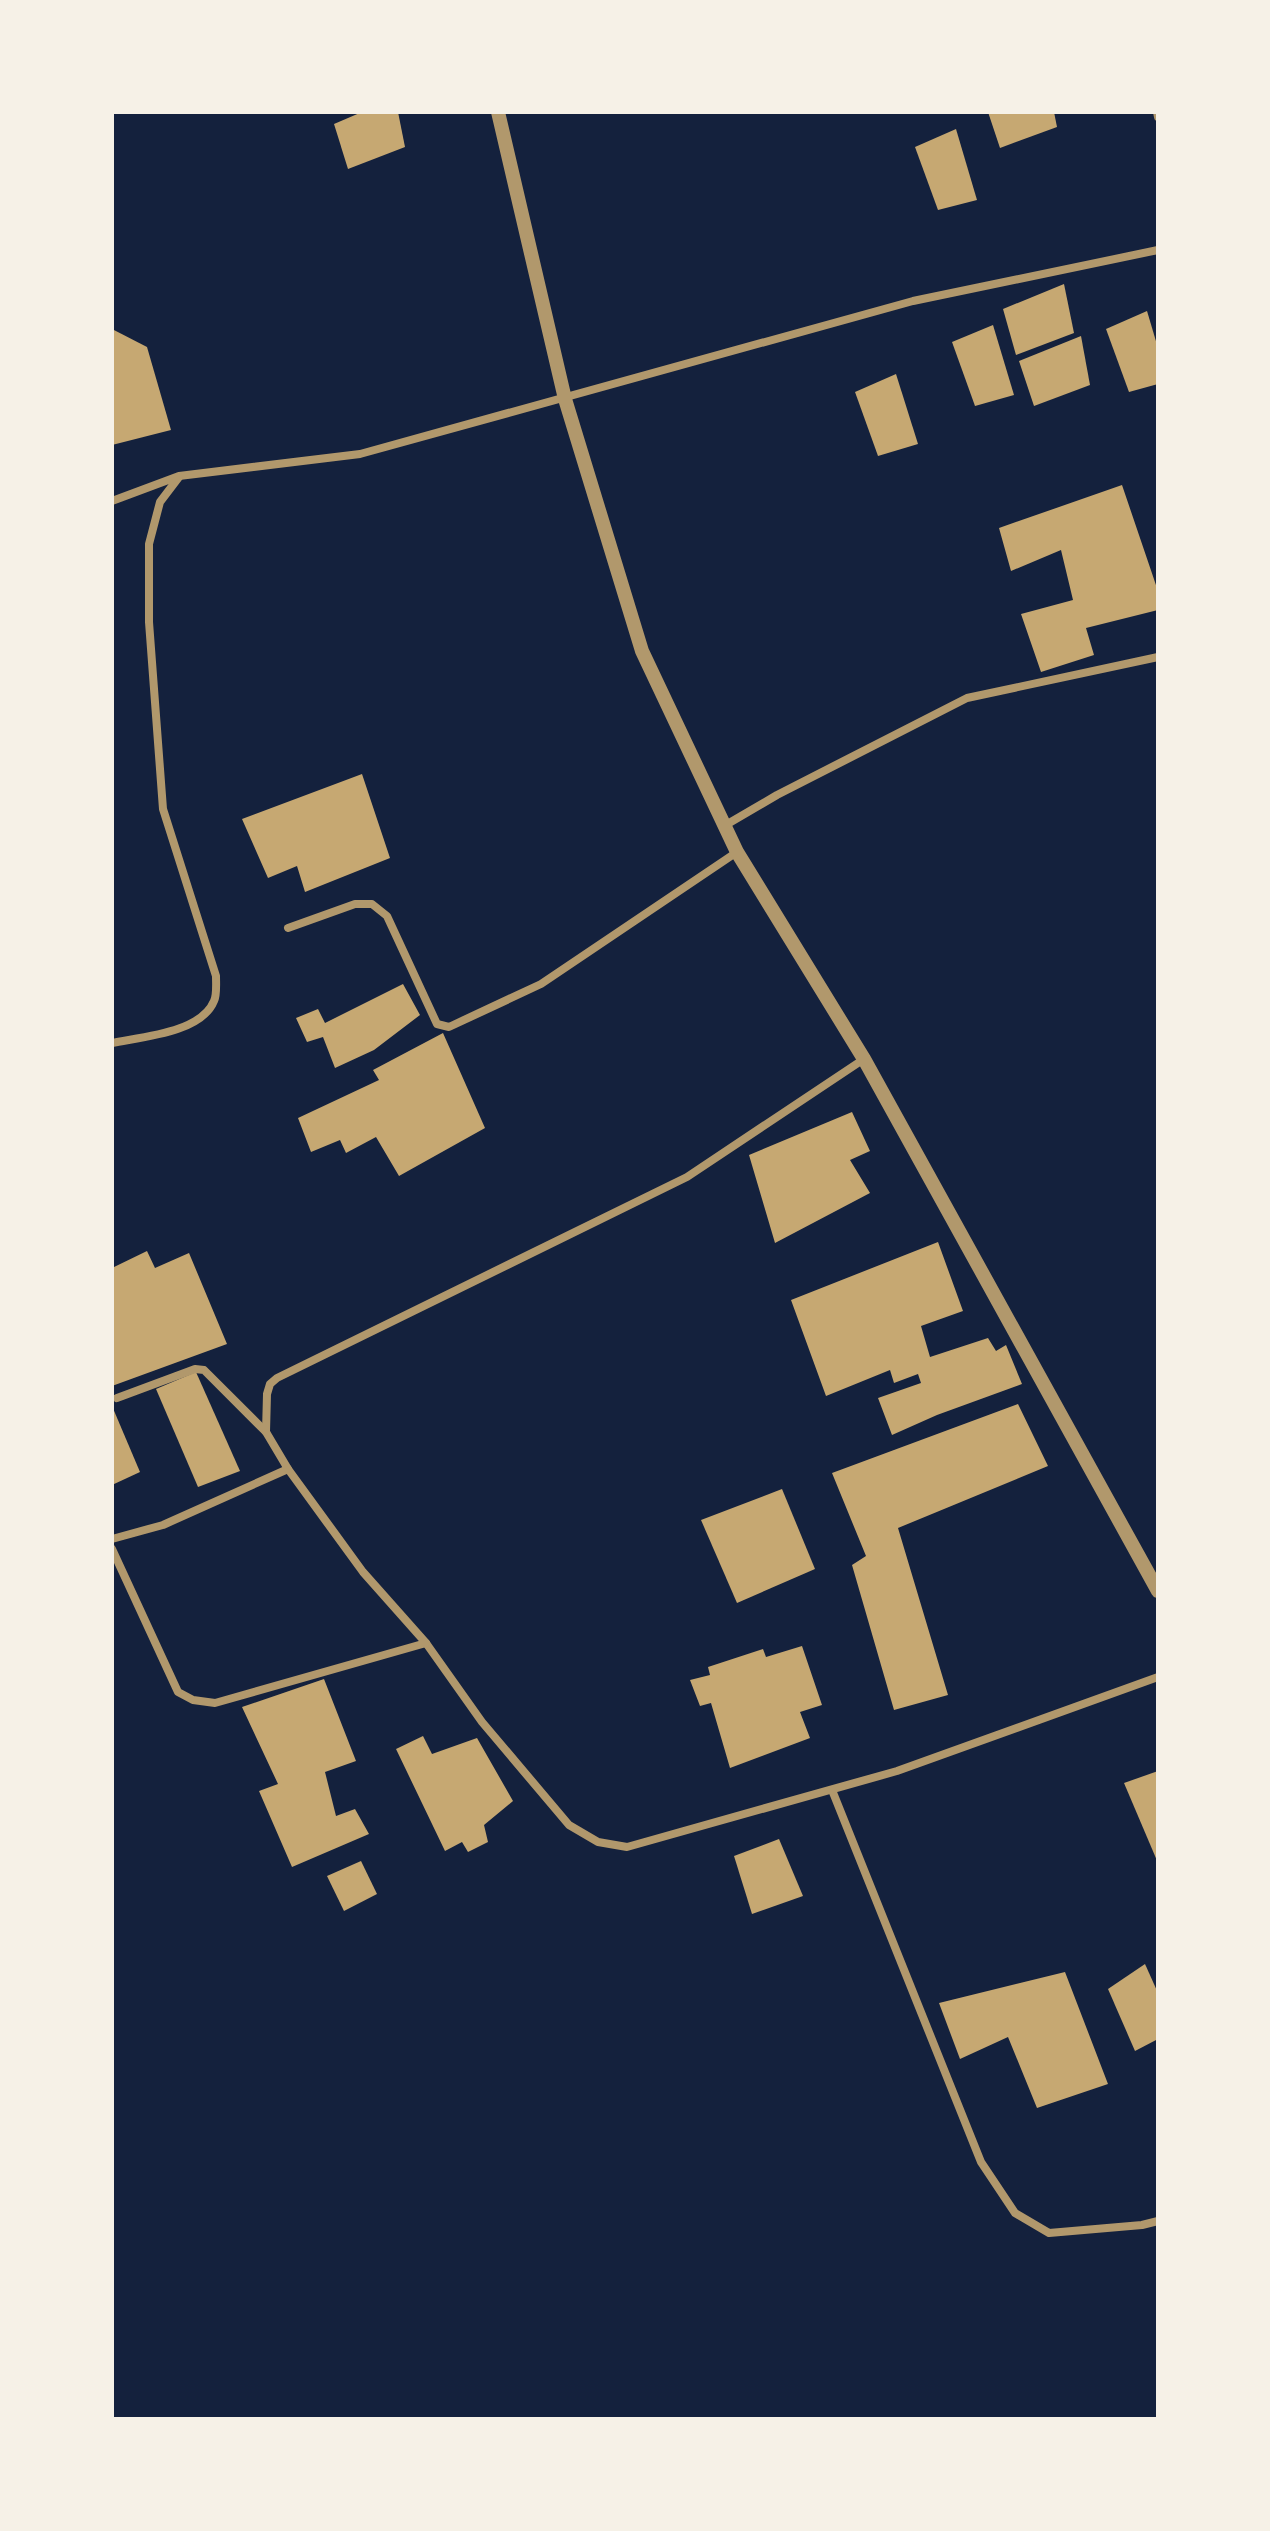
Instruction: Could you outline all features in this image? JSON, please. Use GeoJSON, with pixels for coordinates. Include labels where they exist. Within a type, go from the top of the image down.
{"type":"FeatureCollection","features":[{"type":"Feature","properties":{"kind":"street"},"geometry":{"type":"LineString","coordinates":[[498,112],[565,399],[642,651],[737,852],[864,1059],[1158,1591]]}},
{"type":"Feature","properties":{"kind":"street"},"geometry":{"type":"LineString","coordinates":[[112,501],[179,476],[360,454],[913,301],[1158,250]]}},
{"type":"Feature","properties":{"kind":"street"},"geometry":{"type":"LineString","coordinates":[[112,1043],[183,1029],[206,1013],[215,1001],[216,976],[163,809],[149,622],[149,544],[160,502],[179,476]]}},
{"type":"Feature","properties":{"kind":"street"},"geometry":{"type":"LineString","coordinates":[[724,826],[777,795],[967,698],[1158,657]]}},
{"type":"Feature","properties":{"kind":"street"},"geometry":{"type":"LineString","coordinates":[[288,928],[355,904],[372,904],[387,916],[437,1024],[449,1027],[541,984],[737,852]]}},
{"type":"Feature","properties":{"kind":"street"},"geometry":{"type":"LineString","coordinates":[[266,1432],[267,1394],[270,1384],[277,1378],[687,1177],[864,1059]]}},
{"type":"Feature","properties":{"kind":"street"},"geometry":{"type":"LineString","coordinates":[[117,1398],[195,1369],[204,1370],[266,1432],[288,1469],[363,1572],[426,1643],[482,1722],[569,1825],[598,1842],[627,1847],[897,1771],[1158,1677]]}},
{"type":"Feature","properties":{"kind":"street"},"geometry":{"type":"LineString","coordinates":[[112,1539],[163,1525],[288,1469]]}},
{"type":"Feature","properties":{"kind":"street"},"geometry":{"type":"LineString","coordinates":[[112,1549],[178,1692],[193,1700],[215,1703],[426,1643]]}},
{"type":"Feature","properties":{"kind":"street"},"geometry":{"type":"LineString","coordinates":[[832,1790],[981,2162],[1015,2213],[1049,2233],[1158,2221]]}},
{"type":"Feature","properties":{"kind":"building"},"geometry":{"type":"Polygon","coordinates":[[[362,112],[398,112],[405,147],[348,169],[334,124],[362,112]]]}},
{"type":"Feature","properties":{"kind":"building"},"geometry":{"type":"Polygon","coordinates":[[[988,112],[1054,112],[1057,127],[1000,148],[988,112]]]}},
{"type":"Feature","properties":{"kind":"building"},"geometry":{"type":"Polygon","coordinates":[[[956,129],[977,200],[938,210],[915,147],[956,129]]]}},
{"type":"Feature","properties":{"kind":"building"},"geometry":{"type":"Polygon","coordinates":[[[1064,284],[1074,333],[1016,355],[1003,309],[1064,284]]]}},
{"type":"Feature","properties":{"kind":"building"},"geometry":{"type":"Polygon","coordinates":[[[1147,311],[1158,348],[1158,384],[1129,392],[1106,329],[1147,311]]]}},
{"type":"Feature","properties":{"kind":"building"},"geometry":{"type":"Polygon","coordinates":[[[993,325],[1014,395],[975,406],[952,342],[993,325]]]}},
{"type":"Feature","properties":{"kind":"building"},"geometry":{"type":"Polygon","coordinates":[[[112,329],[147,347],[171,430],[112,445],[112,329]]]}},
{"type":"Feature","properties":{"kind":"building"},"geometry":{"type":"Polygon","coordinates":[[[1081,336],[1090,385],[1034,406],[1019,361],[1081,336]]]}},
{"type":"Feature","properties":{"kind":"building"},"geometry":{"type":"Polygon","coordinates":[[[896,374],[918,444],[878,456],[855,392],[896,374]]]}},
{"type":"Feature","properties":{"kind":"building"},"geometry":{"type":"Polygon","coordinates":[[[1122,485],[1158,591],[1158,610],[1086,628],[1094,655],[1041,672],[1021,614],[1073,600],[1061,550],[1011,571],[999,528],[1122,485]]]}},
{"type":"Feature","properties":{"kind":"building"},"geometry":{"type":"Polygon","coordinates":[[[362,774],[390,858],[305,892],[297,866],[268,878],[242,819],[362,774]]]}},
{"type":"Feature","properties":{"kind":"building"},"geometry":{"type":"Polygon","coordinates":[[[403,984],[420,1015],[374,1050],[335,1068],[323,1037],[307,1042],[296,1018],[318,1009],[325,1023],[403,984]]]}},
{"type":"Feature","properties":{"kind":"building"},"geometry":{"type":"Polygon","coordinates":[[[443,1033],[485,1128],[399,1176],[376,1137],[346,1153],[340,1140],[311,1152],[298,1118],[379,1080],[373,1070],[443,1033]]]}},
{"type":"Feature","properties":{"kind":"building"},"geometry":{"type":"Polygon","coordinates":[[[852,1112],[870,1151],[850,1160],[870,1193],[775,1243],[749,1155],[852,1112]]]}},
{"type":"Feature","properties":{"kind":"building"},"geometry":{"type":"Polygon","coordinates":[[[938,1242],[963,1311],[921,1326],[930,1357],[988,1338],[996,1351],[1006,1345],[1022,1384],[892,1435],[878,1398],[921,1383],[918,1374],[894,1383],[890,1370],[826,1396],[791,1300],[938,1242]]]}},
{"type":"Feature","properties":{"kind":"building"},"geometry":{"type":"Polygon","coordinates":[[[147,1251],[155,1268],[189,1253],[227,1344],[112,1386],[112,1268],[147,1251]]]}},
{"type":"Feature","properties":{"kind":"building"},"geometry":{"type":"Polygon","coordinates":[[[196,1372],[240,1471],[198,1487],[156,1389],[196,1372]]]}},
{"type":"Feature","properties":{"kind":"building"},"geometry":{"type":"Polygon","coordinates":[[[1018,1404],[1048,1466],[898,1528],[948,1695],[894,1710],[852,1565],[866,1556],[832,1473],[1018,1404]]]}},
{"type":"Feature","properties":{"kind":"building"},"geometry":{"type":"Polygon","coordinates":[[[112,1406],[140,1472],[112,1485],[112,1406]]]}},
{"type":"Feature","properties":{"kind":"building"},"geometry":{"type":"Polygon","coordinates":[[[782,1489],[815,1569],[737,1603],[701,1520],[782,1489]]]}},
{"type":"Feature","properties":{"kind":"building"},"geometry":{"type":"Polygon","coordinates":[[[802,1646],[822,1705],[800,1712],[810,1738],[730,1768],[711,1703],[700,1706],[690,1680],[710,1675],[708,1667],[763,1649],[766,1657],[802,1646]]]}},
{"type":"Feature","properties":{"kind":"building"},"geometry":{"type":"Polygon","coordinates":[[[324,1679],[356,1761],[325,1772],[336,1816],[355,1809],[369,1834],[292,1867],[259,1791],[278,1784],[242,1707],[324,1679]]]}},
{"type":"Feature","properties":{"kind":"building"},"geometry":{"type":"Polygon","coordinates":[[[423,1736],[432,1754],[477,1738],[513,1801],[484,1825],[488,1842],[468,1852],[462,1842],[445,1851],[396,1749],[423,1736]]]}},
{"type":"Feature","properties":{"kind":"building"},"geometry":{"type":"Polygon","coordinates":[[[1158,1771],[1158,1863],[1124,1783],[1158,1771]]]}},
{"type":"Feature","properties":{"kind":"building"},"geometry":{"type":"Polygon","coordinates":[[[779,1839],[803,1896],[752,1914],[734,1856],[779,1839]]]}},
{"type":"Feature","properties":{"kind":"building"},"geometry":{"type":"Polygon","coordinates":[[[361,1861],[377,1894],[344,1911],[327,1876],[361,1861]]]}},
{"type":"Feature","properties":{"kind":"building"},"geometry":{"type":"Polygon","coordinates":[[[1145,1964],[1158,1993],[1158,2039],[1135,2051],[1108,1989],[1145,1964]]]}},
{"type":"Feature","properties":{"kind":"building"},"geometry":{"type":"Polygon","coordinates":[[[1065,1972],[1108,2084],[1037,2108],[1008,2037],[960,2059],[939,2003],[1065,1972]]]}}]}
